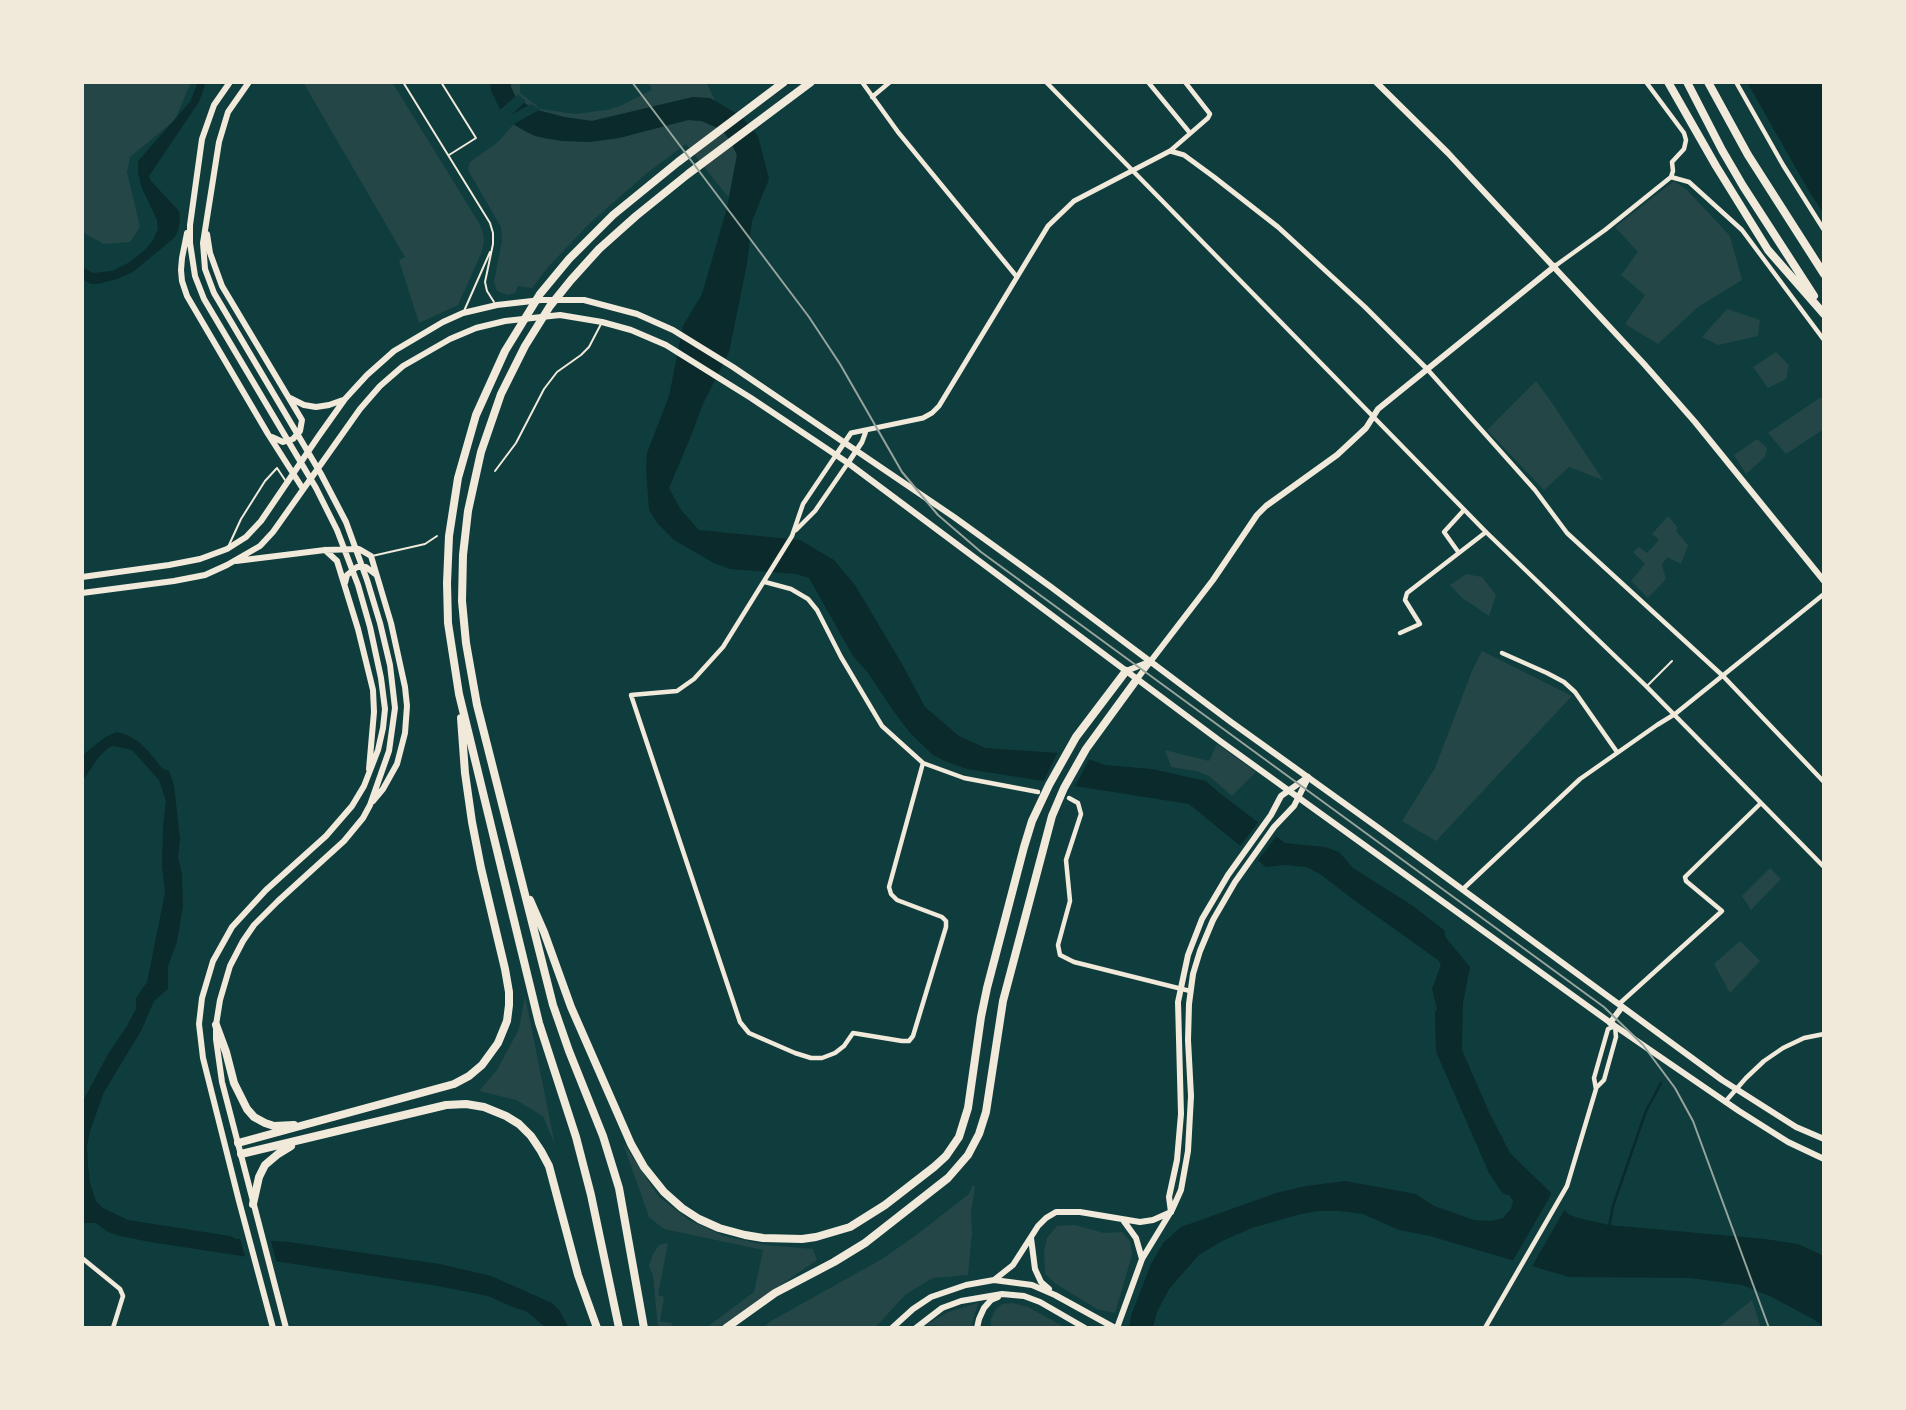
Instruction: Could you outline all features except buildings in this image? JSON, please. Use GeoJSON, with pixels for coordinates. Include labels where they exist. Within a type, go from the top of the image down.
{"type":"FeatureCollection","features":[{"type":"Feature","properties":{"kind":"highway"},"geometry":{"type":"LineString","coordinates":[[619,1328],[591,1195],[576,1137],[539,1023],[459,694],[447,603],[447,560],[452,515],[464,454],[485,391],[516,330],[551,280],[613,215],[784,82]]}},
{"type":"Feature","properties":{"kind":"highway"},"geometry":{"type":"LineString","coordinates":[[644,1328],[619,1188],[603,1136],[553,1005],[481,726],[467,655],[462,590],[467,516],[481,452],[501,394],[525,346],[550,306],[599,250],[636,216],[811,82]]}},
{"type":"Feature","properties":{"kind":"highway"},"geometry":{"type":"LineString","coordinates":[[1668,82],[1768,250],[1824,312]]}},
{"type":"Feature","properties":{"kind":"highway"},"geometry":{"type":"LineString","coordinates":[[1687,82],[1743,186],[1824,312]]}},
{"type":"Feature","properties":{"kind":"highway"},"geometry":{"type":"LineString","coordinates":[[1708,82],[1748,155],[1824,274]]}},
{"type":"Feature","properties":{"kind":"highway"},"geometry":{"type":"LineString","coordinates":[[520,878],[544,932],[571,1007],[631,1144],[652,1178],[672,1200],[699,1219],[719,1228],[763,1238],[790,1240],[816,1237],[850,1227],[940,1161],[959,1137],[968,1108],[987,988],[1035,814],[1082,728],[1126,671]]}},
{"type":"Feature","properties":{"kind":"highway"},"geometry":{"type":"LineString","coordinates":[[726,1328],[775,1293],[865,1242],[948,1178],[968,1155],[986,1112],[1003,1001],[1048,827],[1064,788],[1086,749],[1137,679]]}},
{"type":"Feature","properties":{"kind":"highway"},"geometry":{"type":"LineString","coordinates":[[238,1143],[454,1084],[469,1076],[488,1058],[498,1043],[509,1005],[509,986],[472,822],[459,694]]}},
{"type":"Feature","properties":{"kind":"highway"},"geometry":{"type":"LineString","coordinates":[[216,1025],[237,1091],[251,1114],[265,1124],[311,1124]]}},
{"type":"Feature","properties":{"kind":"highway"},"geometry":{"type":"LineString","coordinates":[[241,1154],[433,1107],[456,1104],[484,1107],[513,1119],[531,1136],[549,1166],[578,1275],[597,1328]]}},
{"type":"Feature","properties":{"kind":"highway"},"geometry":{"type":"LineString","coordinates":[[253,1205],[259,1177],[265,1165],[303,1140]]}},
{"type":"Feature","properties":{"kind":"main road"},"geometry":{"type":"LineString","coordinates":[[230,82],[214,105],[202,139],[190,225],[181,258],[181,276],[184,289],[303,489]]}},
{"type":"Feature","properties":{"kind":"main road"},"geometry":{"type":"LineString","coordinates":[[249,82],[234,102],[223,126],[205,226],[203,257],[214,293],[321,474],[346,522],[368,580],[385,643],[395,708],[389,751],[370,805]]}},
{"type":"Feature","properties":{"kind":"main road"},"geometry":{"type":"LineString","coordinates":[[1376,82],[1555,266],[1672,395],[1824,581]]}},
{"type":"Feature","properties":{"kind":"main road"},"geometry":{"type":"LineString","coordinates":[[190,225],[195,276],[204,299],[320,494],[343,545],[358,585],[374,645],[384,698],[383,728],[378,750],[352,806],[335,827],[267,890],[232,928],[218,949],[205,985],[200,1010],[201,1046],[273,1328]]}},
{"type":"Feature","properties":{"kind":"main road"},"geometry":{"type":"LineString","coordinates":[[205,226],[210,253],[222,286],[301,418],[300,430],[295,438],[286,442],[268,434]]}},
{"type":"Feature","properties":{"kind":"main road"},"geometry":{"type":"LineString","coordinates":[[1137,679],[1213,580],[1257,515],[1274,499],[1337,455],[1366,428],[1378,409],[1555,266]]}},
{"type":"Feature","properties":{"kind":"main road"},"geometry":{"type":"LineString","coordinates":[[82,577],[180,564],[227,549],[246,537],[261,521],[345,400],[367,374],[394,351],[443,322],[463,313],[541,300],[584,300],[637,314],[673,330],[733,367],[857,450],[1044,581],[1150,662],[1737,1090],[1796,1127],[1824,1139]]}},
{"type":"Feature","properties":{"kind":"main road"},"geometry":{"type":"LineString","coordinates":[[583,318],[584,300]]}},
{"type":"Feature","properties":{"kind":"main road"},"geometry":{"type":"LineString","coordinates":[[500,305],[505,321]]}},
{"type":"Feature","properties":{"kind":"main road"},"geometry":{"type":"LineString","coordinates":[[82,593],[205,575],[260,545],[273,532],[360,409],[380,386],[403,366],[463,334],[505,321],[560,315],[631,330],[666,345],[730,384],[848,463],[1289,791],[1612,1025],[1788,1142],[1824,1159]]}},
{"type":"Feature","properties":{"kind":"main road"},"geometry":{"type":"LineString","coordinates":[[288,397],[304,405],[316,407],[345,400]]}},
{"type":"Feature","properties":{"kind":"main road"},"geometry":{"type":"LineString","coordinates":[[234,561],[325,550],[359,549],[371,556],[405,687],[407,719],[397,764],[383,789],[344,841],[270,909],[248,933],[226,976],[216,1025],[219,1068],[286,1328]]}},
{"type":"Feature","properties":{"kind":"main road"},"geometry":{"type":"LineString","coordinates":[[325,550],[337,561],[364,650],[374,700],[368,775]]}},
{"type":"Feature","properties":{"kind":"main road"},"geometry":{"type":"LineString","coordinates":[[345,588],[347,575],[357,567],[370,569],[379,582]]}},
{"type":"Feature","properties":{"kind":"main road"},"geometry":{"type":"LineString","coordinates":[[1126,671],[1150,662]]}},
{"type":"Feature","properties":{"kind":"main road"},"geometry":{"type":"LineString","coordinates":[[1171,1212],[1169,1197],[1175,1173],[1181,1114],[1177,1020],[1180,989],[1188,955],[1202,919],[1241,856],[1282,796],[1308,777]]}},
{"type":"Feature","properties":{"kind":"main road"},"geometry":{"type":"LineString","coordinates":[[892,1328],[931,1297],[966,1285],[994,1280],[1032,1285],[1116,1328],[1142,1259],[1171,1212],[1183,1184],[1189,1142],[1191,1096],[1188,1040],[1190,991],[1208,929],[1249,862],[1294,806],[1308,777]]}},
{"type":"Feature","properties":{"kind":"main road"},"geometry":{"type":"LineString","coordinates":[[1269,818],[1278,816],[1277,824]]}},
{"type":"Feature","properties":{"kind":"main road"},"geometry":{"type":"LineString","coordinates":[[1612,1025],[1620,1006]]}},
{"type":"Feature","properties":{"kind":"main road"},"geometry":{"type":"LineString","coordinates":[[994,1280],[1013,1265],[1046,1218],[1060,1211],[1086,1212],[1144,1222],[1171,1212]]}},
{"type":"Feature","properties":{"kind":"main road"},"geometry":{"type":"LineString","coordinates":[[1124,1220],[1133,1232],[1142,1259]]}},
{"type":"Feature","properties":{"kind":"main road"},"geometry":{"type":"LineString","coordinates":[[1031,1236],[1037,1277],[1055,1295]]}},
{"type":"Feature","properties":{"kind":"main road"},"geometry":{"type":"LineString","coordinates":[[916,1328],[942,1308],[961,1301],[1002,1294],[1024,1296],[1040,1302],[1085,1328]]}},
{"type":"Feature","properties":{"kind":"main road"},"geometry":{"type":"LineString","coordinates":[[977,1328],[984,1308],[1002,1294]]}},
{"type":"Feature","properties":{"kind":"street"},"geometry":{"type":"LineString","coordinates":[[862,82],[898,132],[1017,277]]}},
{"type":"Feature","properties":{"kind":"street"},"geometry":{"type":"LineString","coordinates":[[873,97],[890,82]]}},
{"type":"Feature","properties":{"kind":"street"},"geometry":{"type":"LineString","coordinates":[[1046,82],[1464,510],[1646,686],[1824,867]]}},
{"type":"Feature","properties":{"kind":"street"},"geometry":{"type":"LineString","coordinates":[[1148,82],[1190,133]]}},
{"type":"Feature","properties":{"kind":"street"},"geometry":{"type":"LineString","coordinates":[[923,763],[889,887],[897,900],[942,917],[946,921],[913,1036],[909,1041],[902,1041],[853,1033],[835,1053],[822,1058],[811,1058],[748,1033],[740,1022],[631,695],[677,691],[687,686],[723,647],[794,533],[803,504],[851,433],[923,418],[939,406],[1048,226],[1060,213],[1074,201],[1170,150],[1208,118],[1210,114],[1185,82]]}},
{"type":"Feature","properties":{"kind":"street"},"geometry":{"type":"LineString","coordinates":[[1555,266],[1671,177],[1672,162],[1684,149],[1686,140],[1684,133],[1646,82]]}},
{"type":"Feature","properties":{"kind":"street"},"geometry":{"type":"LineString","coordinates":[[1736,82],[1824,230]]}},
{"type":"Feature","properties":{"kind":"street"},"geometry":{"type":"LineString","coordinates":[[1170,150],[1184,155],[1278,227],[1365,307],[1428,370],[1535,490],[1567,533],[1723,676],[1823,781]]}},
{"type":"Feature","properties":{"kind":"street"},"geometry":{"type":"LineString","coordinates":[[1671,177],[1689,182],[1742,230],[1824,340]]}},
{"type":"Feature","properties":{"kind":"street"},"geometry":{"type":"LineString","coordinates":[[794,533],[816,512],[862,442],[866,431]]}},
{"type":"Feature","properties":{"kind":"street"},"geometry":{"type":"LineString","coordinates":[[1459,553],[1444,532],[1464,510]]}},
{"type":"Feature","properties":{"kind":"street"},"geometry":{"type":"LineString","coordinates":[[1400,633],[1420,625],[1405,600],[1407,593],[1486,532]]}},
{"type":"Feature","properties":{"kind":"street"},"geometry":{"type":"LineString","coordinates":[[765,582],[800,593],[812,604],[882,726],[923,763],[964,778],[1038,792]]}},
{"type":"Feature","properties":{"kind":"street"},"geometry":{"type":"LineString","coordinates":[[1462,890],[1580,779],[1675,715],[1824,594]]}},
{"type":"Feature","properties":{"kind":"street"},"geometry":{"type":"LineString","coordinates":[[1502,653],[1564,682],[1575,692],[1617,752]]}},
{"type":"Feature","properties":{"kind":"street"},"geometry":{"type":"LineString","coordinates":[[1069,798],[1078,803],[1080,814],[1066,860],[1070,901],[1058,945],[1060,955],[1074,962],[1190,991]]}},
{"type":"Feature","properties":{"kind":"street"},"geometry":{"type":"LineString","coordinates":[[1620,1006],[1722,911],[1686,881],[1685,877],[1761,803]]}},
{"type":"Feature","properties":{"kind":"street"},"geometry":{"type":"LineString","coordinates":[[1485,1328],[1567,1186],[1596,1089],[1604,1080],[1616,1037],[1612,1025],[1608,1029],[1594,1078],[1596,1089]]}},
{"type":"Feature","properties":{"kind":"street"},"geometry":{"type":"LineString","coordinates":[[1725,1102],[1765,1061],[1783,1048],[1804,1038],[1824,1034]]}},
{"type":"Feature","properties":{"kind":"street"},"geometry":{"type":"LineString","coordinates":[[82,1258],[120,1290],[123,1296],[113,1328]]}},
{"type":"Feature","properties":{"kind":"lane"},"geometry":{"type":"LineString","coordinates":[[403,82],[488,220],[493,233],[485,287],[500,305]]}},
{"type":"Feature","properties":{"kind":"lane"},"geometry":{"type":"LineString","coordinates":[[441,82],[476,138],[448,155]]}},
{"type":"Feature","properties":{"kind":"lane"},"geometry":{"type":"LineString","coordinates":[[463,313],[492,248]]}},
{"type":"Feature","properties":{"kind":"lane"},"geometry":{"type":"LineString","coordinates":[[495,471],[516,443],[544,389],[557,372],[589,347],[601,322]]}},
{"type":"Feature","properties":{"kind":"lane"},"geometry":{"type":"LineString","coordinates":[[227,549],[241,519],[265,481],[277,468],[287,483]]}},
{"type":"Feature","properties":{"kind":"lane"},"geometry":{"type":"LineString","coordinates":[[371,556],[425,544],[437,536]]}},
{"type":"Feature","properties":{"kind":"lane"},"geometry":{"type":"LineString","coordinates":[[1646,686],[1671,661]]}},
{"type":"Feature","properties":{"kind":"shaded area"},"geometry":{"type":"Polygon","coordinates":[[[82,82],[191,82],[175,120],[130,157],[127,172],[140,227],[130,242],[104,244],[82,232],[82,82]]]}},
{"type":"Feature","properties":{"kind":"shaded area"},"geometry":{"type":"Polygon","coordinates":[[[198,82],[206,82],[199,102],[149,176],[179,211],[178,231],[174,238],[133,272],[98,284],[85,281],[82,279],[82,267],[93,273],[112,271],[128,263],[153,240],[158,229],[157,220],[141,186],[138,161],[190,102],[198,82]]]}},
{"type":"Feature","properties":{"kind":"shaded area"},"geometry":{"type":"Polygon","coordinates":[[[303,82],[392,82],[483,233],[481,254],[458,305],[419,323],[399,260],[405,257],[303,82]]]}},
{"type":"Feature","properties":{"kind":"shaded area"},"geometry":{"type":"Polygon","coordinates":[[[490,82],[511,82],[515,96],[533,109],[592,121],[693,97],[710,98],[741,116],[758,136],[769,179],[752,221],[747,264],[729,352],[703,404],[669,488],[681,510],[699,530],[800,540],[834,560],[855,585],[925,707],[959,736],[985,748],[1074,754],[1105,765],[1152,769],[1206,781],[1285,843],[1325,847],[1339,852],[1353,868],[1413,906],[1444,930],[1446,938],[1470,967],[1463,1003],[1462,1050],[1510,1153],[1568,1214],[1609,1225],[1798,1244],[1824,1256],[1824,1327],[1770,1296],[1742,1285],[1690,1278],[1569,1277],[1430,1236],[1399,1230],[1363,1214],[1319,1211],[1252,1228],[1199,1255],[1169,1289],[1157,1312],[1153,1328],[1129,1328],[1151,1264],[1163,1243],[1181,1227],[1276,1193],[1345,1181],[1416,1194],[1434,1206],[1474,1220],[1491,1221],[1503,1218],[1511,1209],[1513,1201],[1500,1180],[1448,1054],[1432,989],[1441,965],[1438,960],[1320,874],[1306,867],[1266,867],[1189,804],[967,769],[933,755],[910,733],[853,656],[809,578],[796,574],[730,569],[674,540],[657,523],[649,510],[647,453],[669,396],[683,326],[702,294],[727,208],[737,155],[722,130],[702,121],[688,120],[619,138],[589,142],[535,136],[516,126],[500,109],[491,91],[490,82]]]}},
{"type":"Feature","properties":{"kind":"shaded area"},"geometry":{"type":"Polygon","coordinates":[[[511,82],[520,82],[520,93],[541,109],[574,114],[620,106],[652,90],[648,82],[706,82],[715,100],[693,97],[592,121],[533,109],[515,96],[511,82]]]}},
{"type":"Feature","properties":{"kind":"shaded area"},"geometry":{"type":"Polygon","coordinates":[[[1747,82],[1824,82],[1824,214],[1810,193],[1747,82]]]}},
{"type":"Feature","properties":{"kind":"shaded area"},"geometry":{"type":"Polygon","coordinates":[[[688,120],[702,121],[722,130],[730,140],[737,155],[729,198],[686,144],[647,173],[590,223],[532,288],[518,286],[515,293],[507,295],[497,291],[494,282],[502,241],[501,227],[468,170],[470,162],[497,143],[514,124],[526,132],[546,139],[589,142],[619,138],[688,120]]]}},
{"type":"Feature","properties":{"kind":"shaded area"},"geometry":{"type":"Polygon","coordinates":[[[1674,181],[1687,190],[1730,236],[1742,280],[1698,307],[1658,344],[1625,324],[1645,295],[1621,275],[1638,252],[1615,227],[1674,181]]]}},
{"type":"Feature","properties":{"kind":"shaded area"},"geometry":{"type":"Polygon","coordinates":[[[1727,309],[1760,320],[1758,336],[1718,345],[1702,337],[1727,309]]]}},
{"type":"Feature","properties":{"kind":"shaded area"},"geometry":{"type":"Polygon","coordinates":[[[1776,352],[1789,365],[1786,379],[1768,388],[1753,367],[1776,352]]]}},
{"type":"Feature","properties":{"kind":"shaded area"},"geometry":{"type":"Polygon","coordinates":[[[1536,381],[1603,480],[1569,467],[1544,490],[1487,430],[1536,381]]]}},
{"type":"Feature","properties":{"kind":"shaded area"},"geometry":{"type":"Polygon","coordinates":[[[1821,397],[1824,402],[1824,429],[1786,454],[1768,433],[1821,397]]]}},
{"type":"Feature","properties":{"kind":"shaded area"},"geometry":{"type":"Polygon","coordinates":[[[1757,439],[1767,448],[1765,457],[1746,474],[1734,455],[1757,439]]]}},
{"type":"Feature","properties":{"kind":"shaded area"},"geometry":{"type":"Polygon","coordinates":[[[1668,516],[1688,545],[1681,564],[1667,557],[1662,565],[1666,579],[1648,598],[1631,581],[1645,564],[1633,552],[1639,547],[1647,553],[1659,540],[1652,534],[1668,516]]]}},
{"type":"Feature","properties":{"kind":"shaded area"},"geometry":{"type":"Polygon","coordinates":[[[1466,574],[1482,577],[1496,595],[1489,616],[1461,597],[1450,585],[1466,574]]]}},
{"type":"Feature","properties":{"kind":"shaded area"},"geometry":{"type":"Polygon","coordinates":[[[1482,651],[1572,696],[1436,841],[1402,821],[1435,768],[1482,651]]]}},
{"type":"Feature","properties":{"kind":"shaded area"},"geometry":{"type":"Polygon","coordinates":[[[117,732],[139,742],[162,768],[169,771],[174,785],[180,839],[178,857],[182,874],[183,906],[177,942],[168,966],[168,989],[154,1001],[141,1031],[104,1092],[90,1131],[88,1164],[96,1201],[103,1208],[128,1220],[236,1239],[289,1242],[440,1264],[491,1276],[552,1303],[569,1328],[546,1328],[526,1311],[488,1296],[150,1242],[108,1232],[96,1223],[82,1223],[82,1103],[108,1054],[127,1026],[136,1009],[136,998],[147,982],[165,893],[162,866],[166,801],[159,780],[132,750],[114,746],[98,758],[82,782],[84,754],[105,737],[117,732]]]}},
{"type":"Feature","properties":{"kind":"shaded area"},"geometry":{"type":"Polygon","coordinates":[[[1217,744],[1256,772],[1232,796],[1209,776],[1171,767],[1165,750],[1209,761],[1217,744]]]}},
{"type":"Feature","properties":{"kind":"shaded area"},"geometry":{"type":"Polygon","coordinates":[[[1770,868],[1781,879],[1751,910],[1742,896],[1770,868]]]}},
{"type":"Feature","properties":{"kind":"shaded area"},"geometry":{"type":"Polygon","coordinates":[[[1740,941],[1760,961],[1730,993],[1714,964],[1740,941]]]}},
{"type":"Feature","properties":{"kind":"shaded area"},"geometry":{"type":"Polygon","coordinates":[[[525,996],[555,1145],[543,1116],[516,1100],[479,1091],[497,1070],[519,1029],[525,996]]]}},
{"type":"Feature","properties":{"kind":"shaded area"},"geometry":{"type":"Polygon","coordinates":[[[623,1143],[659,1197],[689,1220],[724,1236],[766,1245],[813,1249],[817,1260],[718,1328],[706,1328],[754,1292],[763,1250],[664,1229],[649,1217],[623,1143]]]}},
{"type":"Feature","properties":{"kind":"shaded area"},"geometry":{"type":"Polygon","coordinates":[[[972,1186],[975,1186],[968,1275],[933,1278],[906,1294],[875,1328],[763,1328],[882,1259],[969,1194],[972,1186]]]}},
{"type":"Feature","properties":{"kind":"shaded area"},"geometry":{"type":"Polygon","coordinates":[[[1075,1225],[1104,1233],[1122,1232],[1130,1241],[1132,1255],[1115,1313],[1097,1309],[1056,1284],[1045,1274],[1044,1251],[1047,1238],[1057,1226],[1075,1225]]]}},
{"type":"Feature","properties":{"kind":"shaded area"},"geometry":{"type":"Polygon","coordinates":[[[668,1243],[658,1295],[664,1297],[660,1321],[672,1323],[671,1328],[658,1328],[653,1275],[649,1266],[659,1245],[668,1243]]]}},
{"type":"Feature","properties":{"kind":"shaded area"},"geometry":{"type":"Polygon","coordinates":[[[1752,1300],[1761,1328],[1717,1328],[1752,1300]]]}},
{"type":"Feature","properties":{"kind":"shaded area"},"geometry":{"type":"Polygon","coordinates":[[[977,1303],[972,1328],[926,1325],[948,1312],[977,1303]]]}},
{"type":"Feature","properties":{"kind":"shaded area"},"geometry":{"type":"Polygon","coordinates":[[[1013,1303],[1028,1307],[1066,1328],[991,1328],[991,1319],[996,1309],[1002,1304],[1013,1303]]]}},
{"type":"Feature","properties":{"kind":"pier"},"geometry":{"type":"Polygon","coordinates":[[[518,94],[526,101],[511,115],[531,104],[541,109],[512,125],[500,110],[518,94]]]}},
{"type":"Feature","properties":{"kind":"pier"},"geometry":{"type":"Polygon","coordinates":[[[1059,750],[1075,750],[1091,756],[1073,790],[1042,784],[1059,750]]]}},
{"type":"Feature","properties":{"kind":"pier"},"geometry":{"type":"Polygon","coordinates":[[[1260,820],[1278,834],[1256,863],[1238,849],[1260,820]]]}},
{"type":"Feature","properties":{"kind":"pier"},"geometry":{"type":"Polygon","coordinates":[[[1553,1191],[1566,1207],[1530,1270],[1511,1264],[1553,1191]]]}},
{"type":"Feature","properties":{"kind":"pier"},"geometry":{"type":"Polygon","coordinates":[[[239,1235],[270,1237],[277,1265],[246,1260],[239,1235]]]}},
{"type":"Feature","properties":{"kind":"waterway"},"geometry":{"type":"LineString","coordinates":[[1443,1014],[1444,1050],[1496,1169],[1508,1187]]}},
{"type":"Feature","properties":{"kind":"waterway"},"geometry":{"type":"LineString","coordinates":[[1609,1227],[1613,1206],[1646,1111],[1661,1083]]}},
{"type":"Feature","properties":{"kind":"tram line"},"geometry":{"type":"LineString","coordinates":[[632,82],[809,317],[840,364],[902,472],[938,515],[981,552],[1604,1007],[1643,1045],[1675,1088],[1693,1121],[1769,1328]]}}]}
